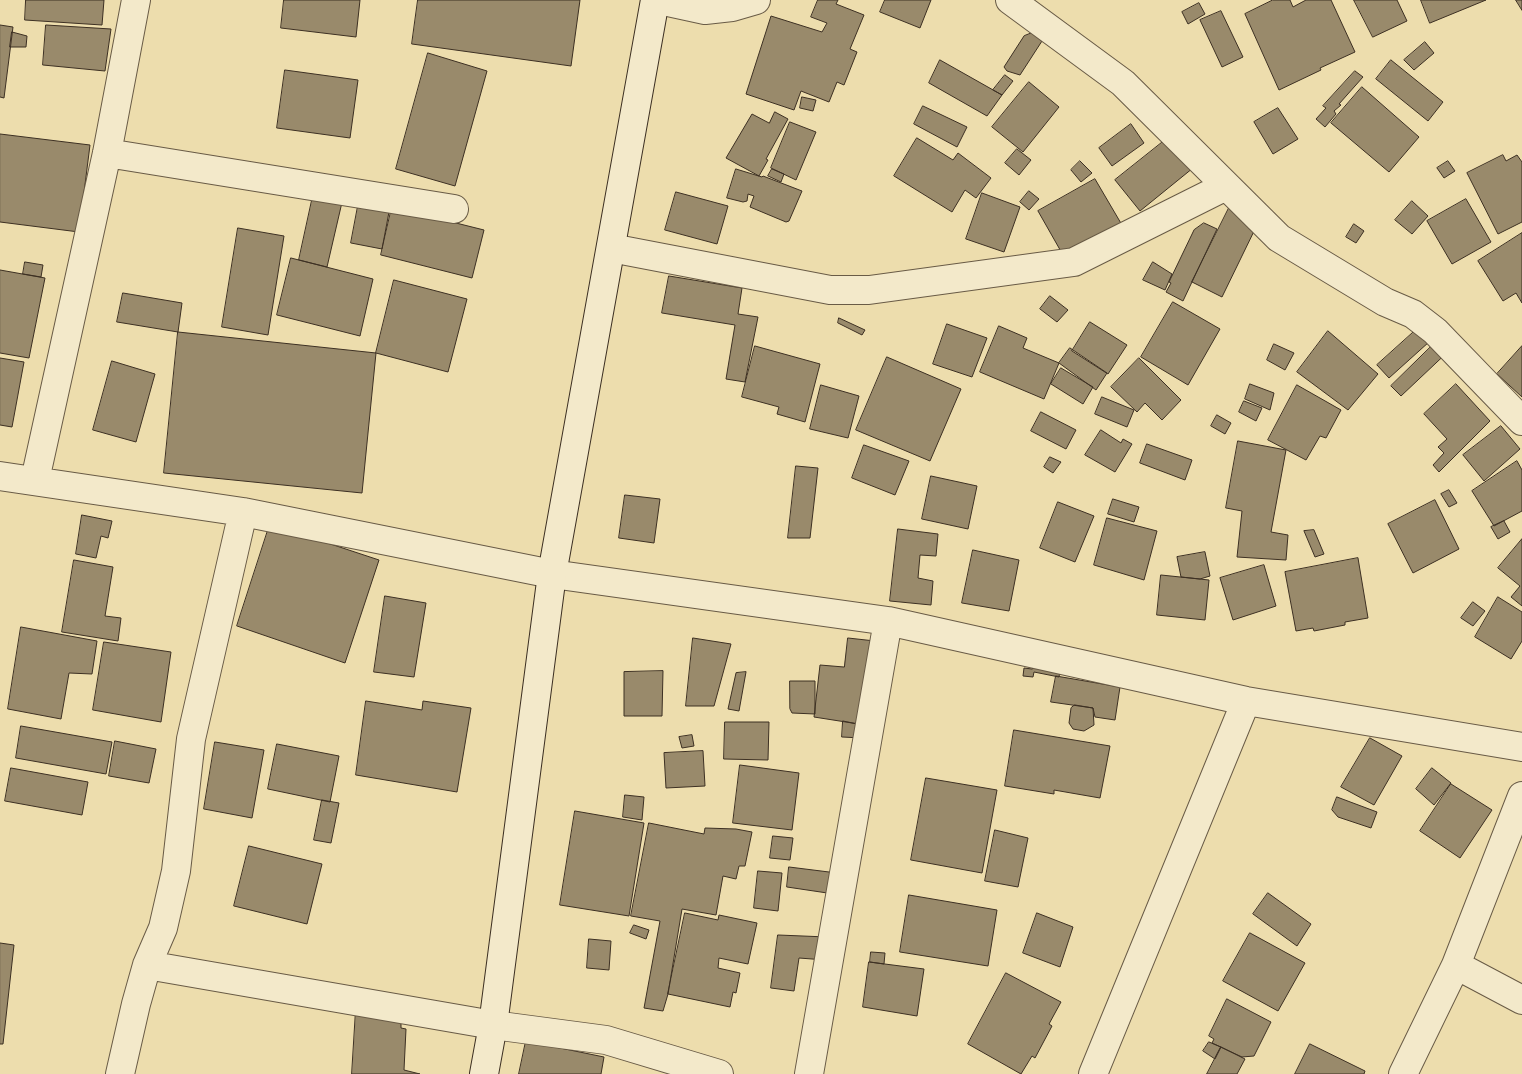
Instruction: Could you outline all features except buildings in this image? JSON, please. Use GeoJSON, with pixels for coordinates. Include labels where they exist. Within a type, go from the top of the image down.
{"type":"FeatureCollection","features":[{"type":"Feature","properties":{"kind":"street"},"geometry":{"type":"LineString","coordinates":[[35,480],[107,153],[136,0]]}},
{"type":"Feature","properties":{"kind":"street"},"geometry":{"type":"LineString","coordinates":[[484,1074],[493,1025],[552,574],[655,0]]}},
{"type":"Feature","properties":{"kind":"street"},"geometry":{"type":"LineString","coordinates":[[659,0],[705,10],[732,7],[756,0]]}},
{"type":"Feature","properties":{"kind":"street"},"geometry":{"type":"LineString","coordinates":[[1010,0],[1123,83],[1279,238],[1385,302],[1412,314],[1435,331],[1522,421]]}},
{"type":"Feature","properties":{"kind":"street"},"geometry":{"type":"LineString","coordinates":[[107,153],[454,209]]}},
{"type":"Feature","properties":{"kind":"street"},"geometry":{"type":"LineString","coordinates":[[610,248],[830,290],[869,290],[1074,262],[1226,186]]}},
{"type":"Feature","properties":{"kind":"street"},"geometry":{"type":"LineString","coordinates":[[0,476],[242,512],[552,574],[888,621],[1246,701],[1522,747]]}},
{"type":"Feature","properties":{"kind":"street"},"geometry":{"type":"LineString","coordinates":[[120,1074],[147,965],[163,928],[176,871],[191,739],[242,512]]}},
{"type":"Feature","properties":{"kind":"street"},"geometry":{"type":"LineString","coordinates":[[809,1074],[888,621]]}},
{"type":"Feature","properties":{"kind":"street"},"geometry":{"type":"LineString","coordinates":[[1093,1074],[1246,701]]}},
{"type":"Feature","properties":{"kind":"street"},"geometry":{"type":"LineString","coordinates":[[1403,1074],[1456,965],[1522,796]]}},
{"type":"Feature","properties":{"kind":"street"},"geometry":{"type":"LineString","coordinates":[[147,965],[493,1025],[606,1040],[719,1074]]}},
{"type":"Feature","properties":{"kind":"street"},"geometry":{"type":"LineString","coordinates":[[1456,965],[1522,1000]]}}]}
